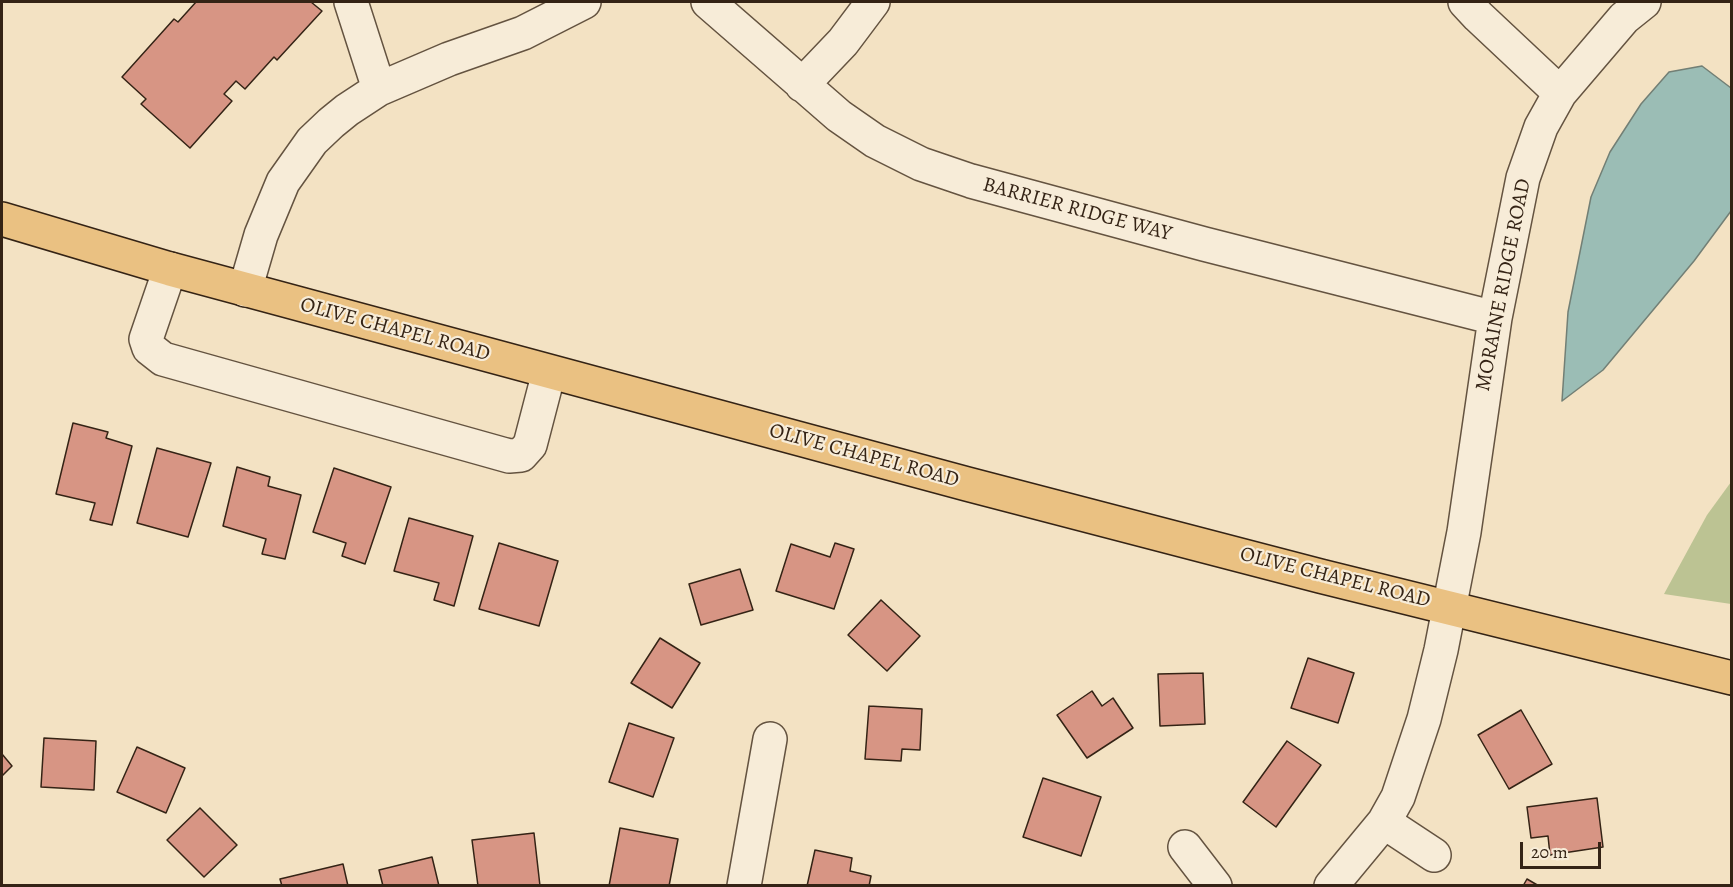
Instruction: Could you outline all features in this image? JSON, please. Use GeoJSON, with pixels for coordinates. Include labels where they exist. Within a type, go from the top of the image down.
{"type":"FeatureCollection","features":[{"type":"Feature","properties":{"kind":"main road","name":"OLIVE CHAPEL ROAD"},"geometry":{"type":"LineString","coordinates":[[2,219],[245,290],[549,372],[1320,576],[1731,678]]}},
{"type":"Feature","properties":{"kind":"street"},"geometry":{"type":"LineString","coordinates":[[351,2],[379,89]]}},
{"type":"Feature","properties":{"kind":"street"},"geometry":{"type":"LineString","coordinates":[[245,290],[261,235],[283,182],[312,141],[331,123],[379,89],[449,58],[523,33],[584,2]]}},
{"type":"Feature","properties":{"kind":"street","name":"BARRIER RIDGE WAY"},"geometry":{"type":"LineString","coordinates":[[708,2],[839,116],[875,141],[921,164],[980,183],[1215,247],[1495,318]]}},
{"type":"Feature","properties":{"kind":"street"},"geometry":{"type":"LineString","coordinates":[[802,85],[843,42],[873,2]]}},
{"type":"Feature","properties":{"kind":"street"},"geometry":{"type":"LineString","coordinates":[[1465,2],[1560,93]]}},
{"type":"Feature","properties":{"kind":"street","name":"MORAINE RIDGE ROAD"},"geometry":{"type":"LineString","coordinates":[[1331,885],[1384,822],[1398,797],[1424,719],[1450,607],[1475,467],[1495,318],[1522,178],[1541,127],[1560,93],[1624,18],[1644,2]]}},
{"type":"Feature","properties":{"kind":"street"},"geometry":{"type":"LineString","coordinates":[[170,269],[146,339],[149,348],[164,359],[509,456],[521,455],[530,445],[549,372]]}},
{"type":"Feature","properties":{"kind":"street"},"geometry":{"type":"LineString","coordinates":[[744,885],[770,739]]}},
{"type":"Feature","properties":{"kind":"street"},"geometry":{"type":"LineString","coordinates":[[1384,822],[1434,855]]}},
{"type":"Feature","properties":{"kind":"street"},"geometry":{"type":"LineString","coordinates":[[1185,847],[1215,885]]}},
{"type":"Feature","properties":{"kind":"green space"},"geometry":{"type":"Polygon","coordinates":[[[1731,482],[1731,604],[1664,594],[1707,515],[1731,482]]]}},
{"type":"Feature","properties":{"kind":"water"},"geometry":{"type":"Polygon","coordinates":[[[1702,66],[1731,88],[1731,211],[1694,261],[1603,370],[1562,401],[1568,312],[1591,197],[1610,152],[1641,104],[1669,72],[1702,66]]]}},
{"type":"Feature","properties":{"kind":"building"},"geometry":{"type":"Polygon","coordinates":[[[196,2],[311,2],[322,11],[277,60],[274,57],[245,89],[236,81],[224,94],[232,101],[190,148],[141,104],[146,99],[122,77],[174,19],[178,22],[196,2]]]}},
{"type":"Feature","properties":{"kind":"building"},"geometry":{"type":"Polygon","coordinates":[[[73,423],[108,432],[106,438],[132,446],[112,525],[90,520],[95,503],[56,494],[73,423]]]}},
{"type":"Feature","properties":{"kind":"building"},"geometry":{"type":"Polygon","coordinates":[[[157,448],[211,463],[188,537],[137,523],[157,448]]]}},
{"type":"Feature","properties":{"kind":"building"},"geometry":{"type":"Polygon","coordinates":[[[237,467],[270,477],[268,486],[301,495],[285,559],[262,554],[266,539],[223,526],[237,467]]]}},
{"type":"Feature","properties":{"kind":"building"},"geometry":{"type":"Polygon","coordinates":[[[334,468],[391,487],[365,564],[342,556],[346,543],[313,532],[334,468]]]}},
{"type":"Feature","properties":{"kind":"building"},"geometry":{"type":"Polygon","coordinates":[[[409,518],[473,536],[454,606],[434,600],[439,583],[394,571],[409,518]]]}},
{"type":"Feature","properties":{"kind":"building"},"geometry":{"type":"Polygon","coordinates":[[[499,543],[558,561],[539,626],[479,609],[499,543]]]}},
{"type":"Feature","properties":{"kind":"building"},"geometry":{"type":"Polygon","coordinates":[[[835,543],[854,549],[834,609],[776,591],[791,544],[830,557],[835,543]]]}},
{"type":"Feature","properties":{"kind":"building"},"geometry":{"type":"Polygon","coordinates":[[[740,569],[753,610],[701,625],[689,584],[740,569]]]}},
{"type":"Feature","properties":{"kind":"building"},"geometry":{"type":"Polygon","coordinates":[[[881,600],[920,636],[887,671],[848,635],[881,600]]]}},
{"type":"Feature","properties":{"kind":"building"},"geometry":{"type":"Polygon","coordinates":[[[660,638],[700,663],[672,708],[631,683],[660,638]]]}},
{"type":"Feature","properties":{"kind":"building"},"geometry":{"type":"Polygon","coordinates":[[[1308,658],[1354,673],[1338,723],[1291,708],[1308,658]]]}},
{"type":"Feature","properties":{"kind":"building"},"geometry":{"type":"Polygon","coordinates":[[[1203,673],[1205,724],[1160,726],[1158,674],[1203,673]]]}},
{"type":"Feature","properties":{"kind":"building"},"geometry":{"type":"Polygon","coordinates":[[[1092,691],[1102,706],[1113,698],[1133,728],[1087,758],[1057,715],[1092,691]]]}},
{"type":"Feature","properties":{"kind":"building"},"geometry":{"type":"Polygon","coordinates":[[[869,706],[922,709],[920,750],[902,749],[901,761],[865,759],[869,706]]]}},
{"type":"Feature","properties":{"kind":"building"},"geometry":{"type":"Polygon","coordinates":[[[1521,710],[1552,764],[1509,789],[1478,735],[1521,710]]]}},
{"type":"Feature","properties":{"kind":"building"},"geometry":{"type":"Polygon","coordinates":[[[629,723],[674,738],[653,797],[609,782],[629,723]]]}},
{"type":"Feature","properties":{"kind":"building"},"geometry":{"type":"Polygon","coordinates":[[[44,738],[96,741],[94,790],[41,787],[44,738]]]}},
{"type":"Feature","properties":{"kind":"building"},"geometry":{"type":"Polygon","coordinates":[[[1287,741],[1321,765],[1276,827],[1243,802],[1287,741]]]}},
{"type":"Feature","properties":{"kind":"building"},"geometry":{"type":"Polygon","coordinates":[[[137,747],[185,768],[166,813],[117,792],[137,747]]]}},
{"type":"Feature","properties":{"kind":"building"},"geometry":{"type":"Polygon","coordinates":[[[2,754],[12,766],[2,776],[2,754]]]}},
{"type":"Feature","properties":{"kind":"building"},"geometry":{"type":"Polygon","coordinates":[[[1043,778],[1101,797],[1081,856],[1023,837],[1043,778]]]}},
{"type":"Feature","properties":{"kind":"building"},"geometry":{"type":"Polygon","coordinates":[[[1597,798],[1603,847],[1550,855],[1548,836],[1531,838],[1527,807],[1597,798]]]}},
{"type":"Feature","properties":{"kind":"building"},"geometry":{"type":"Polygon","coordinates":[[[200,808],[237,845],[204,877],[167,840],[200,808]]]}},
{"type":"Feature","properties":{"kind":"building"},"geometry":{"type":"Polygon","coordinates":[[[620,828],[678,839],[669,886],[609,886],[620,828]]]}},
{"type":"Feature","properties":{"kind":"building"},"geometry":{"type":"Polygon","coordinates":[[[534,833],[540,886],[478,886],[472,840],[534,833]]]}},
{"type":"Feature","properties":{"kind":"building"},"geometry":{"type":"Polygon","coordinates":[[[815,850],[852,858],[850,871],[871,876],[869,886],[807,886],[815,850]]]}},
{"type":"Feature","properties":{"kind":"building"},"geometry":{"type":"Polygon","coordinates":[[[432,857],[439,886],[383,886],[379,870],[432,857]]]}},
{"type":"Feature","properties":{"kind":"building"},"geometry":{"type":"Polygon","coordinates":[[[343,864],[348,886],[282,886],[280,879],[343,864]]]}},
{"type":"Feature","properties":{"kind":"building"},"geometry":{"type":"Polygon","coordinates":[[[1527,879],[1539,886],[1523,886],[1527,879]]]}}]}
